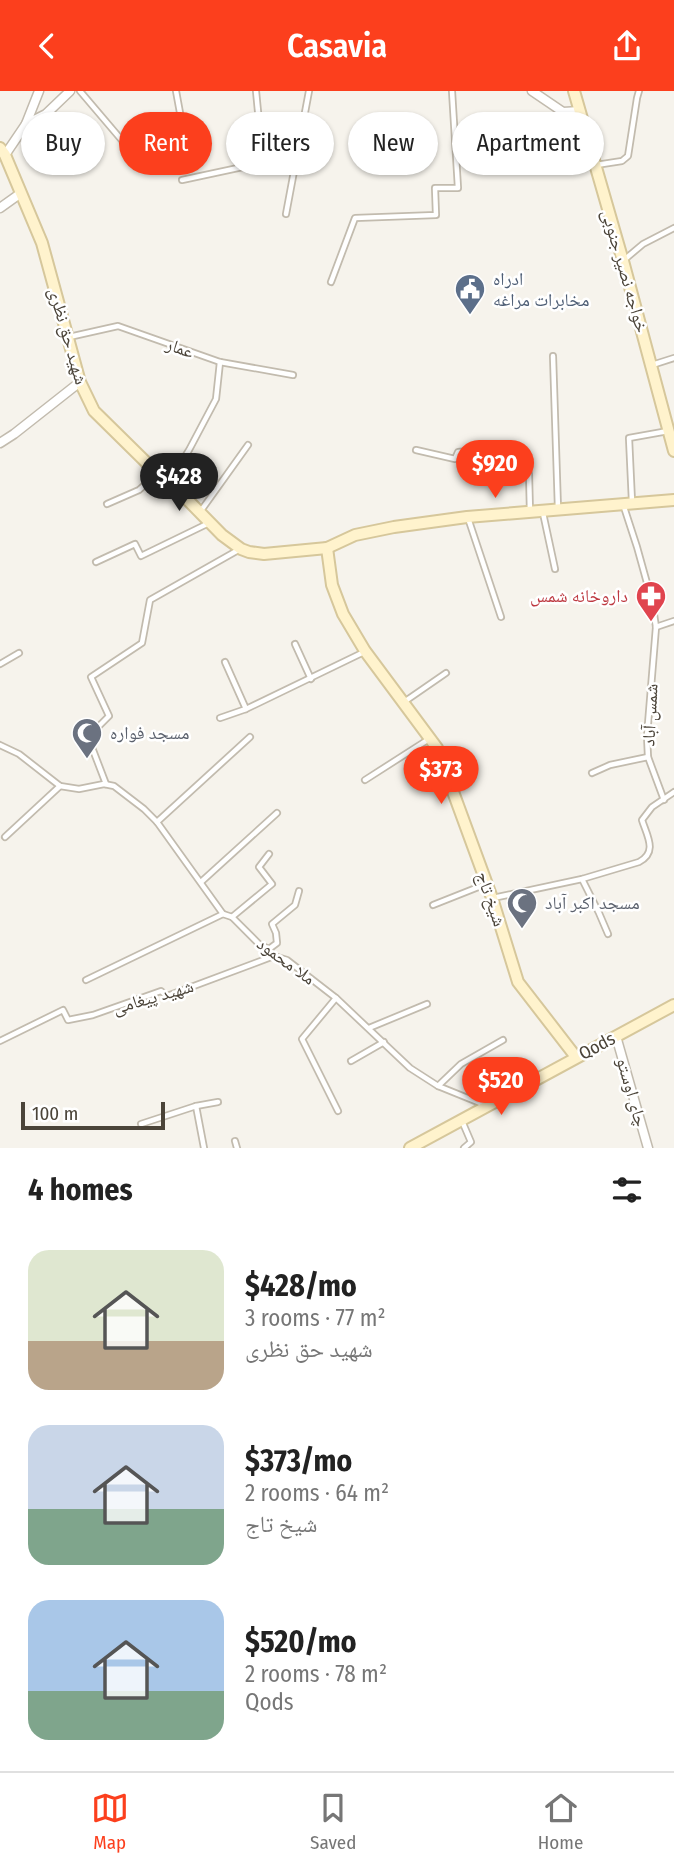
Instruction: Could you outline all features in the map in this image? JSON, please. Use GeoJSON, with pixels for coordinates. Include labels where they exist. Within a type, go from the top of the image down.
{"type":"FeatureCollection","features":[{"type":"Feature","properties":{"kind":"street"},"geometry":{"type":"LineString","coordinates":[[31,112],[39,91]]}},
{"type":"Feature","properties":{"kind":"street"},"geometry":{"type":"LineString","coordinates":[[48,112],[70,91]]}},
{"type":"Feature","properties":{"kind":"street"},"geometry":{"type":"LineString","coordinates":[[532,91],[563,112],[580,111]]}},
{"type":"Feature","properties":{"kind":"street","name":"خواجه نصیر جنوبی"},"geometry":{"type":"LineString","coordinates":[[574,91],[580,111]]}},
{"type":"Feature","properties":{"kind":"street"},"geometry":{"type":"LineString","coordinates":[[3,151],[21,130]]}},
{"type":"Feature","properties":{"kind":"street","name":"شهید حق نظری"},"geometry":{"type":"LineString","coordinates":[[3,151],[43,243],[80,382],[94,411],[209,523],[241,549]]}},
{"type":"Feature","properties":{"kind":"street","name":"خواجه نصیر جنوبی"},"geometry":{"type":"LineString","coordinates":[[598,175],[674,451]]}},
{"type":"Feature","properties":{"kind":"street"},"geometry":{"type":"LineString","coordinates":[[0,208],[21,193]]}},
{"type":"Feature","properties":{"kind":"street"},"geometry":{"type":"LineString","coordinates":[[0,443],[80,382]]}},
{"type":"Feature","properties":{"kind":"street"},"geometry":{"type":"LineString","coordinates":[[241,549],[264,554],[327,548],[355,535],[394,527],[467,517],[674,500]]}},
{"type":"Feature","properties":{"kind":"street","name":"شیخ تاج"},"geometry":{"type":"LineString","coordinates":[[327,548],[332,585],[343,614],[365,651],[437,748],[492,898],[518,982],[576,1057]]}},
{"type":"Feature","properties":{"kind":"street","name":"Qods"},"geometry":{"type":"LineString","coordinates":[[410,1148],[674,1005]]}},
{"type":"Feature","properties":{"kind":"street","name":"چای اوستو"},"geometry":{"type":"LineString","coordinates":[[616,1036],[649,1148]]}},
{"type":"Feature","properties":{"kind":"lane"},"geometry":{"type":"LineString","coordinates":[[80,91],[119,137]]}},
{"type":"Feature","properties":{"kind":"lane"},"geometry":{"type":"LineString","coordinates":[[176,91],[180,112]]}},
{"type":"Feature","properties":{"kind":"lane"},"geometry":{"type":"LineString","coordinates":[[256,91],[258,112]]}},
{"type":"Feature","properties":{"kind":"lane"},"geometry":{"type":"LineString","coordinates":[[306,112],[310,91]]}},
{"type":"Feature","properties":{"kind":"lane"},"geometry":{"type":"LineString","coordinates":[[331,282],[355,218],[436,215],[435,188],[457,188],[452,91]]}},
{"type":"Feature","properties":{"kind":"lane"},"geometry":{"type":"LineString","coordinates":[[604,164],[622,161],[628,156],[639,91]]}},
{"type":"Feature","properties":{"kind":"lane"},"geometry":{"type":"LineString","coordinates":[[182,180],[226,171]]}},
{"type":"Feature","properties":{"kind":"lane"},"geometry":{"type":"LineString","coordinates":[[286,214],[293,175]]}},
{"type":"Feature","properties":{"kind":"lane"},"geometry":{"type":"LineString","coordinates":[[623,261],[643,244],[674,228]]}},
{"type":"Feature","properties":{"kind":"lane","name":"عمار"},"geometry":{"type":"LineString","coordinates":[[68,337],[118,326],[220,362],[293,375]]}},
{"type":"Feature","properties":{"kind":"lane"},"geometry":{"type":"LineString","coordinates":[[553,356],[558,510]]}},
{"type":"Feature","properties":{"kind":"lane"},"geometry":{"type":"LineString","coordinates":[[651,365],[674,358]]}},
{"type":"Feature","properties":{"kind":"lane"},"geometry":{"type":"LineString","coordinates":[[169,482],[216,400],[220,362]]}},
{"type":"Feature","properties":{"kind":"lane","name":"شمس آباد"},"geometry":{"type":"LineString","coordinates":[[664,800],[648,757],[647,736],[656,627],[627,503],[629,438],[668,431]]}},
{"type":"Feature","properties":{"kind":"lane"},"geometry":{"type":"LineString","coordinates":[[199,512],[248,445]]}},
{"type":"Feature","properties":{"kind":"lane"},"geometry":{"type":"LineString","coordinates":[[416,450],[455,459],[458,452],[487,449],[493,475],[528,474],[530,513]]}},
{"type":"Feature","properties":{"kind":"lane"},"geometry":{"type":"LineString","coordinates":[[107,504],[139,490],[158,474]]}},
{"type":"Feature","properties":{"kind":"lane"},"geometry":{"type":"LineString","coordinates":[[543,512],[555,569]]}},
{"type":"Feature","properties":{"kind":"lane"},"geometry":{"type":"LineString","coordinates":[[467,517],[501,617]]}},
{"type":"Feature","properties":{"kind":"lane"},"geometry":{"type":"LineString","coordinates":[[96,562],[135,544],[141,556],[209,523]]}},
{"type":"Feature","properties":{"kind":"lane"},"geometry":{"type":"LineString","coordinates":[[106,785],[88,737],[108,716],[91,677],[142,643],[150,600],[241,549]]}},
{"type":"Feature","properties":{"kind":"lane"},"geometry":{"type":"LineString","coordinates":[[656,627],[674,621]]}},
{"type":"Feature","properties":{"kind":"lane"},"geometry":{"type":"LineString","coordinates":[[295,645],[311,679]]}},
{"type":"Feature","properties":{"kind":"lane"},"geometry":{"type":"LineString","coordinates":[[220,718],[311,679],[365,651]]}},
{"type":"Feature","properties":{"kind":"lane"},"geometry":{"type":"LineString","coordinates":[[0,664],[19,653]]}},
{"type":"Feature","properties":{"kind":"lane"},"geometry":{"type":"LineString","coordinates":[[225,662],[246,709]]}},
{"type":"Feature","properties":{"kind":"lane"},"geometry":{"type":"LineString","coordinates":[[403,702],[446,673]]}},
{"type":"Feature","properties":{"kind":"lane"},"geometry":{"type":"LineString","coordinates":[[157,822],[250,737]]}},
{"type":"Feature","properties":{"kind":"lane"},"geometry":{"type":"LineString","coordinates":[[365,780],[430,738]]}},
{"type":"Feature","properties":{"kind":"lane"},"geometry":{"type":"LineString","coordinates":[[0,745],[19,754],[60,786],[79,789],[114,786],[157,822],[223,914],[86,980]]}},
{"type":"Feature","properties":{"kind":"lane"},"geometry":{"type":"LineString","coordinates":[[592,773],[610,765],[648,757]]}},
{"type":"Feature","properties":{"kind":"lane"},"geometry":{"type":"LineString","coordinates":[[5,837],[60,786]]}},
{"type":"Feature","properties":{"kind":"lane"},"geometry":{"type":"LineString","coordinates":[[492,898],[582,879],[647,858],[651,849],[642,820],[652,807],[674,792]]}},
{"type":"Feature","properties":{"kind":"lane"},"geometry":{"type":"LineString","coordinates":[[201,882],[276,813]]}},
{"type":"Feature","properties":{"kind":"lane"},"geometry":{"type":"LineString","coordinates":[[232,917],[272,884],[259,867],[270,855]]}},
{"type":"Feature","properties":{"kind":"lane"},"geometry":{"type":"LineString","coordinates":[[582,879],[608,934]]}},
{"type":"Feature","properties":{"kind":"lane"},"geometry":{"type":"LineString","coordinates":[[433,905],[487,884]]}},
{"type":"Feature","properties":{"kind":"lane"},"geometry":{"type":"LineString","coordinates":[[269,949],[277,943],[272,924],[295,905],[299,891]]}},
{"type":"Feature","properties":{"kind":"lane","name":"ملا محمود"},"geometry":{"type":"LineString","coordinates":[[223,914],[232,917],[274,956],[287,960],[336,998],[410,1068],[438,1086],[488,1106]]}},
{"type":"Feature","properties":{"kind":"lane","name":"شهید پیغامی"},"geometry":{"type":"LineString","coordinates":[[0,1041],[63,1010],[68,1020],[93,1015],[161,991],[167,996],[274,956]]}},
{"type":"Feature","properties":{"kind":"lane"},"geometry":{"type":"LineString","coordinates":[[336,998],[302,1039],[338,1111]]}},
{"type":"Feature","properties":{"kind":"lane"},"geometry":{"type":"LineString","coordinates":[[369,1028],[426,1003]]}},
{"type":"Feature","properties":{"kind":"lane"},"geometry":{"type":"LineString","coordinates":[[438,1086],[461,1064],[503,1040]]}},
{"type":"Feature","properties":{"kind":"lane"},"geometry":{"type":"LineString","coordinates":[[352,1061],[384,1042]]}},
{"type":"Feature","properties":{"kind":"lane"},"geometry":{"type":"LineString","coordinates":[[141,1124],[196,1106],[218,1102]]}},
{"type":"Feature","properties":{"kind":"lane"},"geometry":{"type":"LineString","coordinates":[[196,1106],[204,1148]]}},
{"type":"Feature","properties":{"kind":"lane"},"geometry":{"type":"LineString","coordinates":[[462,1120],[471,1142],[464,1148]]}},
{"type":"Feature","properties":{"kind":"lane"},"geometry":{"type":"LineString","coordinates":[[235,1141],[237,1148]]}},
{"type":"Feature","properties":{"kind":"place","name":"ادراه مخابرات مراغه"},"geometry":{"type":"Point","coordinates":[470,316]}},
{"type":"Feature","properties":{"kind":"place","name":"داروخانه شمس"},"geometry":{"type":"Point","coordinates":[651,623]}},
{"type":"Feature","properties":{"kind":"place","name":"مسجد فواره"},"geometry":{"type":"Point","coordinates":[87,760]}},
{"type":"Feature","properties":{"kind":"place","name":"مسجد اکبر آباد"},"geometry":{"type":"Point","coordinates":[522,930]}}]}
